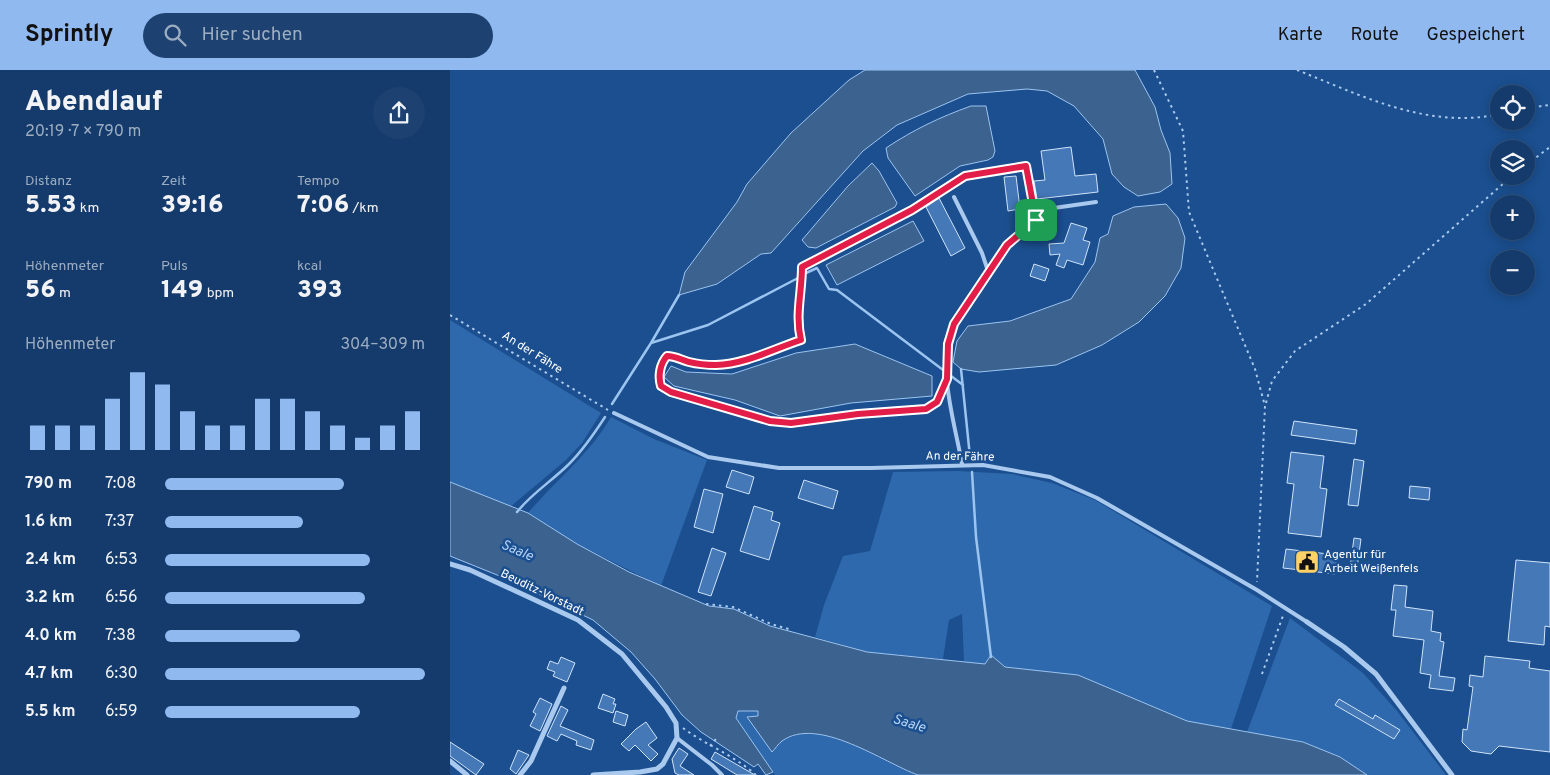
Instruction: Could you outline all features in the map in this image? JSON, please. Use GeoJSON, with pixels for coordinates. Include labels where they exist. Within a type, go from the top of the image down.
{"type":"FeatureCollection","features":[{"type":"Feature","properties":{"kind":"street","name":"Beuditz-Vorstadt"},"geometry":{"type":"LineString","coordinates":[[450,564],[470,570],[578,620],[622,654],[652,688],[676,722],[678,738]]}},
{"type":"Feature","properties":{"kind":"street"},"geometry":{"type":"LineString","coordinates":[[1307,622],[1344,647],[1376,674],[1452,775]]}},
{"type":"Feature","properties":{"kind":"street"},"geometry":{"type":"LineString","coordinates":[[520,775],[531,761],[564,688]]}},
{"type":"Feature","properties":{"kind":"street"},"geometry":{"type":"LineString","coordinates":[[593,775],[657,769],[667,759],[678,738]]}},
{"type":"Feature","properties":{"kind":"street"},"geometry":{"type":"LineString","coordinates":[[450,761],[467,775]]}},
{"type":"Feature","properties":{"kind":"lane"},"geometry":{"type":"LineString","coordinates":[[802,267],[912,210],[965,176],[979,173],[1026,166],[1036,220]]}},
{"type":"Feature","properties":{"kind":"lane"},"geometry":{"type":"LineString","coordinates":[[954,197],[982,253],[988,271]]}},
{"type":"Feature","properties":{"kind":"lane"},"geometry":{"type":"LineString","coordinates":[[962,464],[946,368],[948,344],[954,324],[1007,245],[1047,210],[1096,202]]}},
{"type":"Feature","properties":{"kind":"lane","name":"An der Fähre"},"geometry":{"type":"LineString","coordinates":[[614,413],[708,457],[780,468],[871,468],[962,464],[983,465],[1050,477],[1097,498],[1257,590],[1307,622]]}},
{"type":"Feature","properties":{"kind":"lane"},"geometry":{"type":"LineString","coordinates":[[678,738],[712,764],[722,775]]}},
{"type":"Feature","properties":{"kind":"path"},"geometry":{"type":"LineString","coordinates":[[1154,70],[1183,131],[1189,212],[1255,369],[1265,406]]}},
{"type":"Feature","properties":{"kind":"path"},"geometry":{"type":"LineString","coordinates":[[1297,70],[1413,113],[1460,119],[1490,116]]}},
{"type":"Feature","properties":{"kind":"path"},"geometry":{"type":"LineString","coordinates":[[1535,107],[1550,105]]}},
{"type":"Feature","properties":{"kind":"path"},"geometry":{"type":"LineString","coordinates":[[1535,158],[1550,147]]}},
{"type":"Feature","properties":{"kind":"path"},"geometry":{"type":"LineString","coordinates":[[1257,590],[1265,406],[1272,382],[1295,351],[1366,304],[1502,185]]}},
{"type":"Feature","properties":{"kind":"path"},"geometry":{"type":"LineString","coordinates":[[802,267],[802,286],[798,307],[798,328],[801,340],[743,361],[715,365],[690,362],[674,356],[667,356],[663,361],[659,378],[661,386],[671,392],[770,421],[791,423],[858,414],[926,409],[937,402],[947,379]]}},
{"type":"Feature","properties":{"kind":"path","name":"An der Fähre"},"geometry":{"type":"LineString","coordinates":[[450,314],[603,407]]}},
{"type":"Feature","properties":{"kind":"path"},"geometry":{"type":"LineString","coordinates":[[706,604],[734,608],[770,624],[792,630]]}},
{"type":"Feature","properties":{"kind":"path"},"geometry":{"type":"LineString","coordinates":[[1262,674],[1286,608]]}},
{"type":"Feature","properties":{"kind":"path"},"geometry":{"type":"LineString","coordinates":[[676,722],[710,746],[749,768],[756,775]]}},
{"type":"Feature","properties":{"kind":"path"},"geometry":{"type":"LineString","coordinates":[[710,746],[716,738]]}},
{"type":"Feature","properties":{"kind":"shaded area"},"geometry":{"type":"Polygon","coordinates":[[[450,320],[601,413],[582,443],[566,460],[510,507],[450,482],[450,320]]]}},
{"type":"Feature","properties":{"kind":"shaded area"},"geometry":{"type":"Polygon","coordinates":[[[611,417],[654,439],[707,460],[661,586],[577,544],[528,513],[593,443],[611,417]]]}},
{"type":"Feature","properties":{"kind":"shaded area"},"geometry":{"type":"Polygon","coordinates":[[[958,471],[1012,474],[1052,483],[1095,500],[1272,606],[1231,729],[1187,721],[1078,675],[1005,667],[991,655],[985,664],[964,662],[962,614],[949,620],[943,659],[867,652],[815,637],[824,605],[843,556],[870,551],[893,472],[958,471]]]}},
{"type":"Feature","properties":{"kind":"shaded area"},"geometry":{"type":"Polygon","coordinates":[[[1290,618],[1363,673],[1397,711],[1446,775],[1367,775],[1340,757],[1303,742],[1247,732],[1290,618]]]}},
{"type":"Feature","properties":{"kind":"shaded area"},"geometry":{"type":"Polygon","coordinates":[[[758,710],[758,716],[748,717],[783,740],[801,734],[832,736],[847,741],[918,775],[775,775],[736,718],[738,711],[758,710]]]}},
{"type":"Feature","properties":{"kind":"water"},"geometry":{"type":"Polygon","coordinates":[[[865,70],[1135,70],[1155,107],[1170,153],[1172,184],[1160,192],[1138,196],[1124,187],[1112,174],[1103,139],[1074,106],[1047,91],[1027,89],[968,94],[897,125],[863,151],[771,253],[761,254],[717,284],[679,295],[685,272],[737,202],[747,184],[791,133],[849,80],[865,70]]]}},
{"type":"Feature","properties":{"kind":"water"},"geometry":{"type":"Polygon","coordinates":[[[971,106],[986,106],[995,151],[993,157],[988,160],[960,166],[915,196],[888,158],[886,148],[927,124],[971,106]]]}},
{"type":"Feature","properties":{"kind":"water"},"geometry":{"type":"Polygon","coordinates":[[[872,163],[879,171],[897,203],[895,207],[816,248],[808,247],[802,240],[848,186],[872,163]]]}},
{"type":"Feature","properties":{"kind":"water"},"geometry":{"type":"Polygon","coordinates":[[[1166,204],[1178,218],[1185,238],[1181,268],[1165,296],[1139,322],[1102,345],[1056,365],[979,372],[961,369],[953,362],[957,341],[968,326],[1010,321],[1071,299],[1095,262],[1100,238],[1108,234],[1113,216],[1134,207],[1166,204]]]}},
{"type":"Feature","properties":{"kind":"water"},"geometry":{"type":"Polygon","coordinates":[[[913,221],[924,241],[837,285],[826,265],[913,221]]]}},
{"type":"Feature","properties":{"kind":"water"},"geometry":{"type":"Polygon","coordinates":[[[855,344],[932,376],[932,396],[851,403],[780,416],[735,400],[674,386],[664,377],[671,366],[686,372],[732,374],[796,353],[855,344]]]}},
{"type":"Feature","properties":{"kind":"water","name":"Saale"},"geometry":{"type":"Polygon","coordinates":[[[450,482],[528,513],[577,544],[629,572],[709,606],[734,609],[770,626],[867,652],[985,664],[991,655],[1005,667],[1078,675],[1187,721],[1303,742],[1340,757],[1367,775],[918,775],[851,744],[832,737],[814,734],[797,735],[782,741],[772,752],[747,717],[758,716],[758,711],[738,711],[736,718],[773,772],[766,775],[758,764],[754,767],[701,732],[682,715],[655,679],[631,652],[593,620],[512,581],[450,556],[450,482]]]}},
{"type":"Feature","properties":{"kind":"building"},"geometry":{"type":"Polygon","coordinates":[[[1071,147],[1075,176],[1096,174],[1098,192],[1037,199],[1034,181],[1045,180],[1041,151],[1071,147]]]}},
{"type":"Feature","properties":{"kind":"building"},"geometry":{"type":"Polygon","coordinates":[[[1016,176],[1020,209],[1008,211],[1004,177],[1016,176]]]}},
{"type":"Feature","properties":{"kind":"building"},"geometry":{"type":"Polygon","coordinates":[[[939,198],[965,248],[951,256],[926,207],[939,198]]]}},
{"type":"Feature","properties":{"kind":"building"},"geometry":{"type":"Polygon","coordinates":[[[1071,223],[1087,228],[1083,240],[1090,242],[1083,265],[1067,260],[1064,268],[1056,265],[1060,254],[1050,255],[1049,244],[1064,243],[1071,223]]]}},
{"type":"Feature","properties":{"kind":"building"},"geometry":{"type":"Polygon","coordinates":[[[1034,264],[1049,269],[1045,281],[1030,276],[1034,264]]]}},
{"type":"Feature","properties":{"kind":"building"},"geometry":{"type":"Polygon","coordinates":[[[1294,421],[1357,430],[1355,444],[1291,435],[1294,421]]]}},
{"type":"Feature","properties":{"kind":"building"},"geometry":{"type":"Polygon","coordinates":[[[1291,452],[1324,456],[1320,488],[1327,489],[1321,537],[1288,533],[1294,484],[1287,483],[1291,452]]]}},
{"type":"Feature","properties":{"kind":"building"},"geometry":{"type":"Polygon","coordinates":[[[1354,459],[1364,461],[1358,506],[1348,505],[1354,459]]]}},
{"type":"Feature","properties":{"kind":"building"},"geometry":{"type":"Polygon","coordinates":[[[732,470],[754,477],[749,494],[726,487],[732,470]]]}},
{"type":"Feature","properties":{"kind":"building"},"geometry":{"type":"Polygon","coordinates":[[[804,480],[838,491],[833,509],[798,498],[804,480]]]}},
{"type":"Feature","properties":{"kind":"building"},"geometry":{"type":"Polygon","coordinates":[[[1410,486],[1430,488],[1429,500],[1409,498],[1410,486]]]}},
{"type":"Feature","properties":{"kind":"building"},"geometry":{"type":"Polygon","coordinates":[[[704,489],[723,494],[713,533],[694,527],[704,489]]]}},
{"type":"Feature","properties":{"kind":"building"},"geometry":{"type":"Polygon","coordinates":[[[754,506],[773,512],[771,520],[780,523],[769,560],[740,551],[754,506]]]}},
{"type":"Feature","properties":{"kind":"building"},"geometry":{"type":"Polygon","coordinates":[[[1354,538],[1361,539],[1357,568],[1350,567],[1354,538]]]}},
{"type":"Feature","properties":{"kind":"building"},"geometry":{"type":"Polygon","coordinates":[[[712,548],[726,553],[711,596],[698,592],[712,548]]]}},
{"type":"Feature","properties":{"kind":"building"},"geometry":{"type":"Polygon","coordinates":[[[1286,549],[1337,555],[1335,574],[1283,568],[1286,549]]]}},
{"type":"Feature","properties":{"kind":"building"},"geometry":{"type":"Polygon","coordinates":[[[1516,560],[1550,563],[1550,627],[1545,626],[1544,645],[1508,641],[1516,560]]]}},
{"type":"Feature","properties":{"kind":"building"},"geometry":{"type":"Polygon","coordinates":[[[1394,585],[1407,586],[1405,607],[1433,611],[1431,631],[1441,633],[1440,641],[1444,642],[1439,676],[1455,678],[1453,691],[1429,688],[1431,675],[1420,673],[1424,640],[1393,636],[1396,610],[1391,610],[1394,585]]]}},
{"type":"Feature","properties":{"kind":"building"},"geometry":{"type":"Polygon","coordinates":[[[1485,656],[1530,661],[1529,668],[1550,671],[1550,752],[1499,746],[1491,754],[1471,751],[1462,742],[1463,729],[1467,730],[1473,687],[1469,686],[1470,675],[1483,677],[1485,656]]]}},
{"type":"Feature","properties":{"kind":"building"},"geometry":{"type":"Polygon","coordinates":[[[561,657],[575,663],[567,682],[553,676],[555,672],[547,669],[550,661],[558,664],[561,657]]]}},
{"type":"Feature","properties":{"kind":"building"},"geometry":{"type":"Polygon","coordinates":[[[603,694],[615,699],[613,704],[616,704],[613,713],[598,708],[603,694]]]}},
{"type":"Feature","properties":{"kind":"building"},"geometry":{"type":"Polygon","coordinates":[[[540,698],[552,704],[540,731],[530,726],[536,714],[533,712],[540,698]]]}},
{"type":"Feature","properties":{"kind":"building"},"geometry":{"type":"Polygon","coordinates":[[[1339,699],[1373,719],[1375,715],[1400,730],[1394,739],[1335,705],[1339,699]]]}},
{"type":"Feature","properties":{"kind":"building"},"geometry":{"type":"Polygon","coordinates":[[[561,706],[568,710],[560,726],[594,740],[591,750],[576,745],[577,741],[561,734],[557,741],[547,736],[561,706]]]}},
{"type":"Feature","properties":{"kind":"building"},"geometry":{"type":"Polygon","coordinates":[[[616,711],[628,715],[625,726],[613,722],[616,711]]]}},
{"type":"Feature","properties":{"kind":"building"},"geometry":{"type":"Polygon","coordinates":[[[646,722],[657,738],[648,745],[658,754],[651,761],[635,745],[629,751],[621,744],[646,722]]]}},
{"type":"Feature","properties":{"kind":"building"},"geometry":{"type":"Polygon","coordinates":[[[450,742],[484,764],[476,775],[450,756],[450,742]]]}},
{"type":"Feature","properties":{"kind":"building"},"geometry":{"type":"Polygon","coordinates":[[[679,748],[688,754],[680,766],[694,775],[679,775],[675,773],[672,759],[679,748]]]}},
{"type":"Feature","properties":{"kind":"building"},"geometry":{"type":"Polygon","coordinates":[[[518,750],[529,755],[516,774],[510,769],[518,750]]]}},
{"type":"Feature","properties":{"kind":"building"},"geometry":{"type":"Polygon","coordinates":[[[715,752],[755,775],[737,775],[711,759],[715,752]]]}},
{"type":"Feature","properties":{"kind":"waterway"},"geometry":{"type":"LineString","coordinates":[[806,273],[817,268],[829,289],[837,290],[963,385]]}},
{"type":"Feature","properties":{"kind":"waterway"},"geometry":{"type":"LineString","coordinates":[[651,343],[708,325],[798,278]]}},
{"type":"Feature","properties":{"kind":"waterway"},"geometry":{"type":"LineString","coordinates":[[612,404],[679,295]]}},
{"type":"Feature","properties":{"kind":"waterway"},"geometry":{"type":"LineString","coordinates":[[961,369],[970,457]]}},
{"type":"Feature","properties":{"kind":"waterway"},"geometry":{"type":"LineString","coordinates":[[517,512],[574,459],[605,417]]}},
{"type":"Feature","properties":{"kind":"waterway"},"geometry":{"type":"LineString","coordinates":[[972,472],[976,537],[991,657]]}},
{"type":"Feature","properties":{"kind":"place","name":"Agentur für Arbeit Weißenfels"},"geometry":{"type":"Point","coordinates":[1307,562]}},
{"type":"Feature","properties":{"kind":"route"},"geometry":{"type":"LineString","coordinates":[[1026,166],[1030,197],[1036,220],[1007,245],[954,324],[948,344],[947,379],[937,402],[926,409],[858,414],[791,423],[770,421],[671,392],[661,386],[659,378],[663,361],[667,356],[674,356],[690,362],[715,365],[743,361],[801,340],[798,328],[798,307],[802,286],[802,267],[912,210],[965,176],[1026,166]]}}]}
